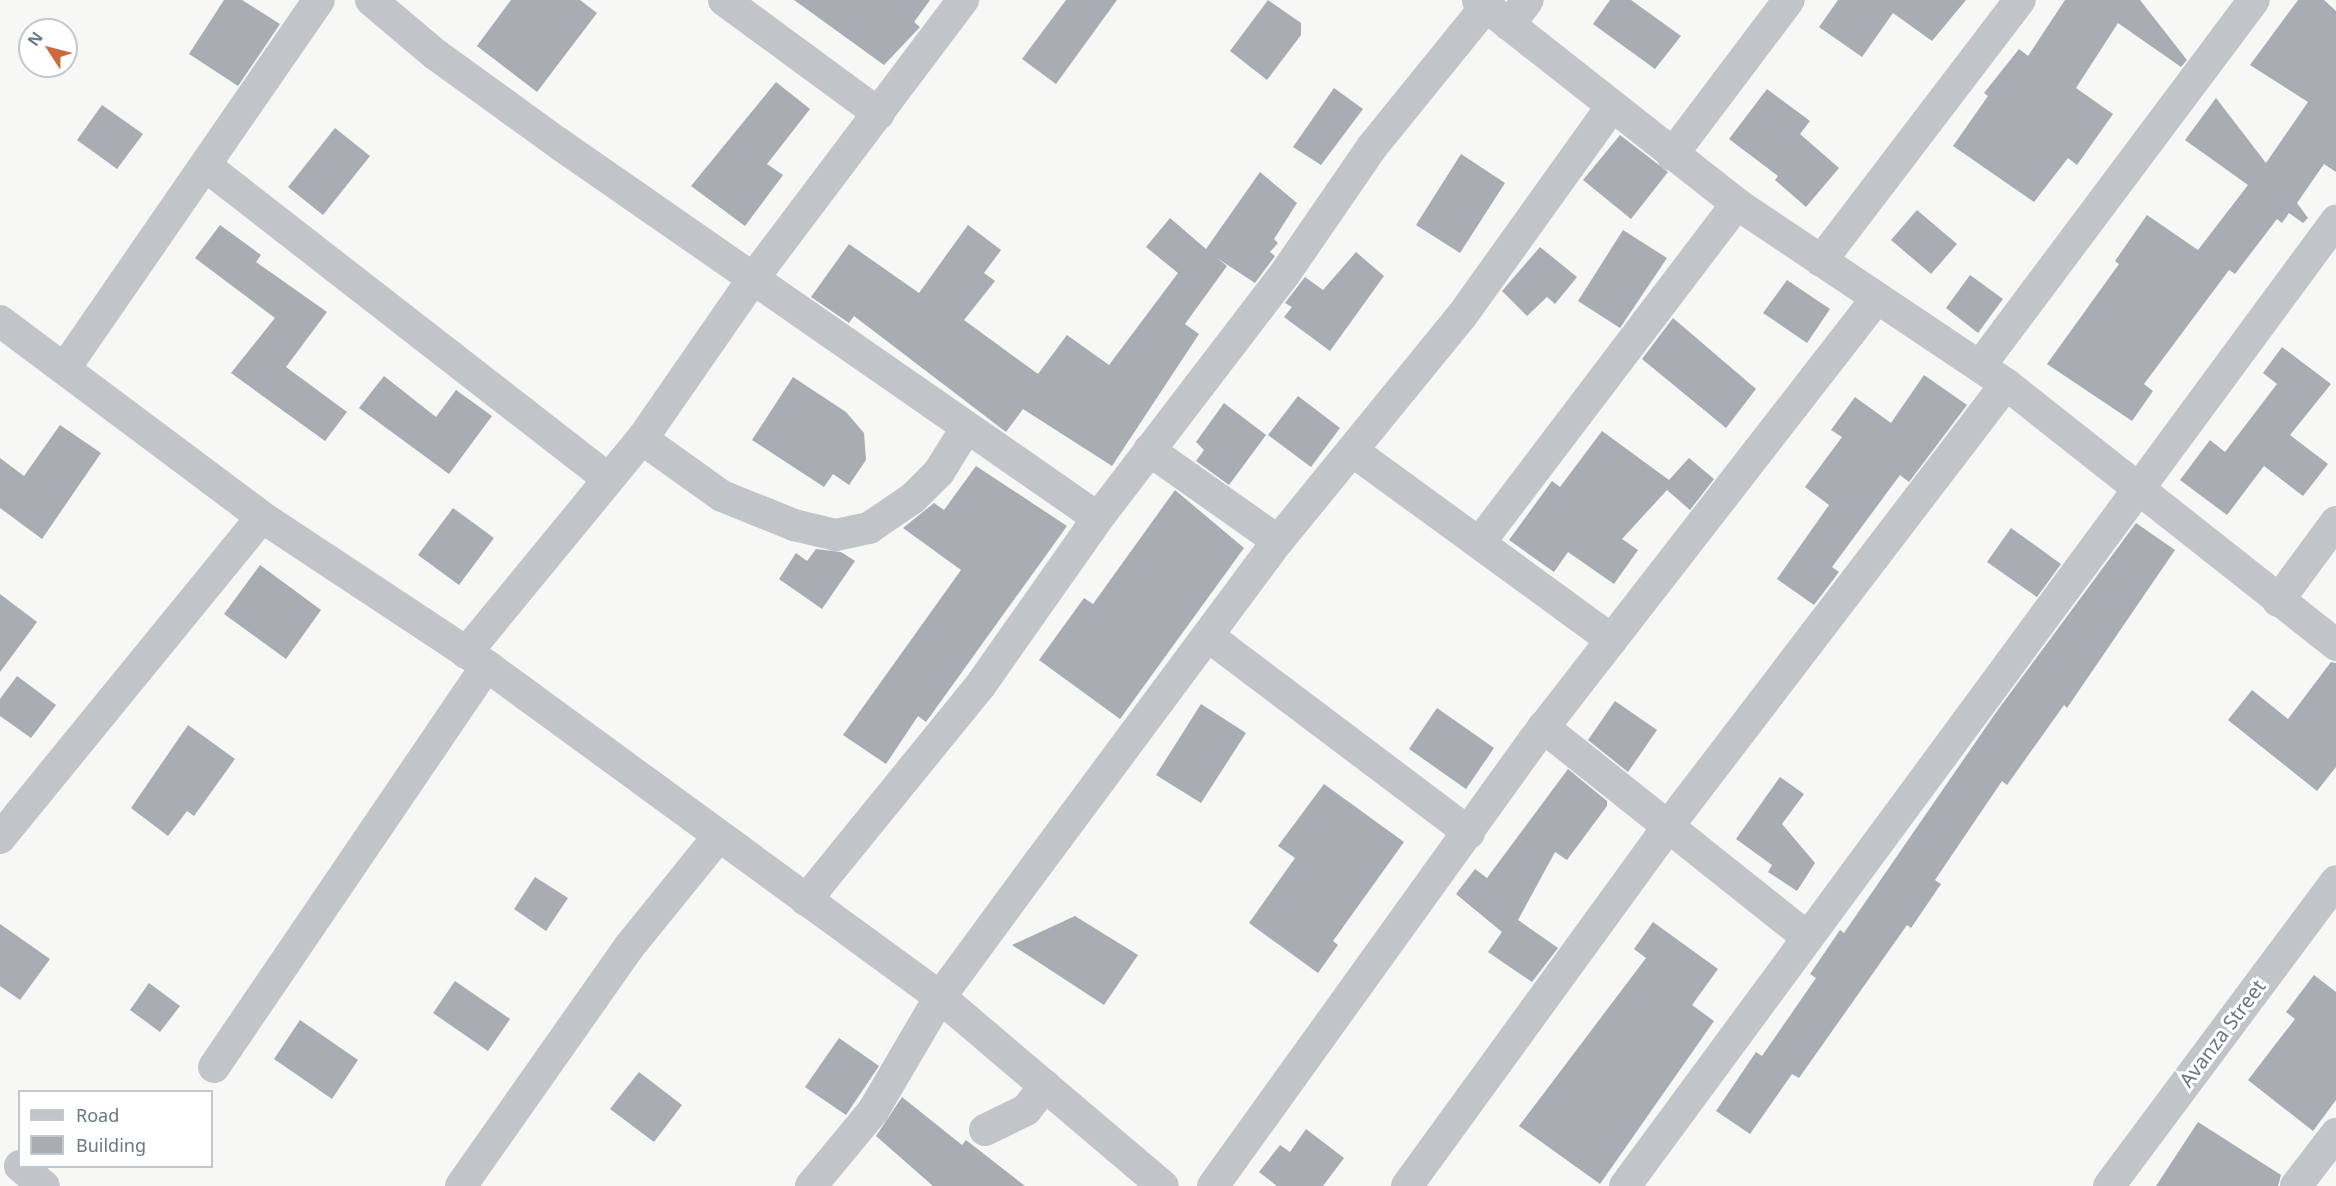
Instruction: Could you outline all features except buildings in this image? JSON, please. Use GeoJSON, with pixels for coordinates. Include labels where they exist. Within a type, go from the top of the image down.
{"type":"FeatureCollection","features":[{"type":"Feature","properties":{"kind":"street"},"geometry":{"type":"LineString","coordinates":[[65,369],[207,167],[234,117],[319,0]]}},
{"type":"Feature","properties":{"kind":"street"},"geometry":{"type":"LineString","coordinates":[[370,0],[435,54],[752,280],[965,430],[1098,518]]}},
{"type":"Feature","properties":{"kind":"street"},"geometry":{"type":"LineString","coordinates":[[724,0],[879,114]]}},
{"type":"Feature","properties":{"kind":"street"},"geometry":{"type":"LineString","coordinates":[[214,1067],[476,660],[607,478],[642,439],[752,280],[963,0]]}},
{"type":"Feature","properties":{"kind":"street"},"geometry":{"type":"LineString","coordinates":[[806,900],[980,686],[1098,518],[1284,275],[1397,114],[1491,10],[1528,0]]}},
{"type":"Feature","properties":{"kind":"street"},"geometry":{"type":"LineString","coordinates":[[1672,155],[1789,0]]}},
{"type":"Feature","properties":{"kind":"street"},"geometry":{"type":"LineString","coordinates":[[1821,261],[2020,0]]}},
{"type":"Feature","properties":{"kind":"street"},"geometry":{"type":"LineString","coordinates":[[1980,366],[2254,0]]}},
{"type":"Feature","properties":{"kind":"street"},"geometry":{"type":"LineString","coordinates":[[1491,10],[1737,204],[2006,384],[2336,645]]}},
{"type":"Feature","properties":{"kind":"street"},"geometry":{"type":"LineString","coordinates":[[811,1186],[873,1111],[940,997],[1278,541],[1354,452],[1461,317],[1612,106]]}},
{"type":"Feature","properties":{"kind":"street"},"geometry":{"type":"LineString","coordinates":[[207,167],[607,478]]}},
{"type":"Feature","properties":{"kind":"street"},"geometry":{"type":"LineString","coordinates":[[1480,542],[1737,204]]}},
{"type":"Feature","properties":{"kind":"street"},"geometry":{"type":"LineString","coordinates":[[1625,1186],[1806,936],[2336,221]]}},
{"type":"Feature","properties":{"kind":"street"},"geometry":{"type":"LineString","coordinates":[[1213,1186],[1544,727],[1877,298]]}},
{"type":"Feature","properties":{"kind":"street"},"geometry":{"type":"LineString","coordinates":[[0,321],[262,517],[476,660],[940,997],[1158,1184]]}},
{"type":"Feature","properties":{"kind":"street"},"geometry":{"type":"LineString","coordinates":[[1407,1186],[1666,829],[2006,384]]}},
{"type":"Feature","properties":{"kind":"street"},"geometry":{"type":"LineString","coordinates":[[642,439],[722,496],[785,522],[836,535],[869,528],[913,498],[939,472],[965,430]]}},
{"type":"Feature","properties":{"kind":"street"},"geometry":{"type":"LineString","coordinates":[[1149,450],[1278,541]]}},
{"type":"Feature","properties":{"kind":"street"},"geometry":{"type":"LineString","coordinates":[[1354,452],[1612,640]]}},
{"type":"Feature","properties":{"kind":"street"},"geometry":{"type":"LineString","coordinates":[[0,838],[262,517]]}},
{"type":"Feature","properties":{"kind":"street"},"geometry":{"type":"LineString","coordinates":[[2278,601],[2336,522]]}},
{"type":"Feature","properties":{"kind":"street"},"geometry":{"type":"LineString","coordinates":[[1208,636],[1469,833]]}},
{"type":"Feature","properties":{"kind":"street"},"geometry":{"type":"LineString","coordinates":[[1544,727],[1666,829],[1806,936]]}},
{"type":"Feature","properties":{"kind":"street"},"geometry":{"type":"LineString","coordinates":[[461,1186],[629,947],[718,837]]}},
{"type":"Feature","properties":{"kind":"street","name":"Avanza Street"},"geometry":{"type":"LineString","coordinates":[[2109,1186],[2336,881]]}},
{"type":"Feature","properties":{"kind":"street"},"geometry":{"type":"LineString","coordinates":[[985,1130],[1026,1110],[1044,1086]]}},
{"type":"Feature","properties":{"kind":"street"},"geometry":{"type":"LineString","coordinates":[[2296,1186],[2336,1134]]}},
{"type":"Feature","properties":{"kind":"street"},"geometry":{"type":"LineString","coordinates":[[0,1150],[18,1164]]}},
{"type":"Feature","properties":{"kind":"street"},"geometry":{"type":"LineString","coordinates":[[22,1168],[44,1186]]}}]}
